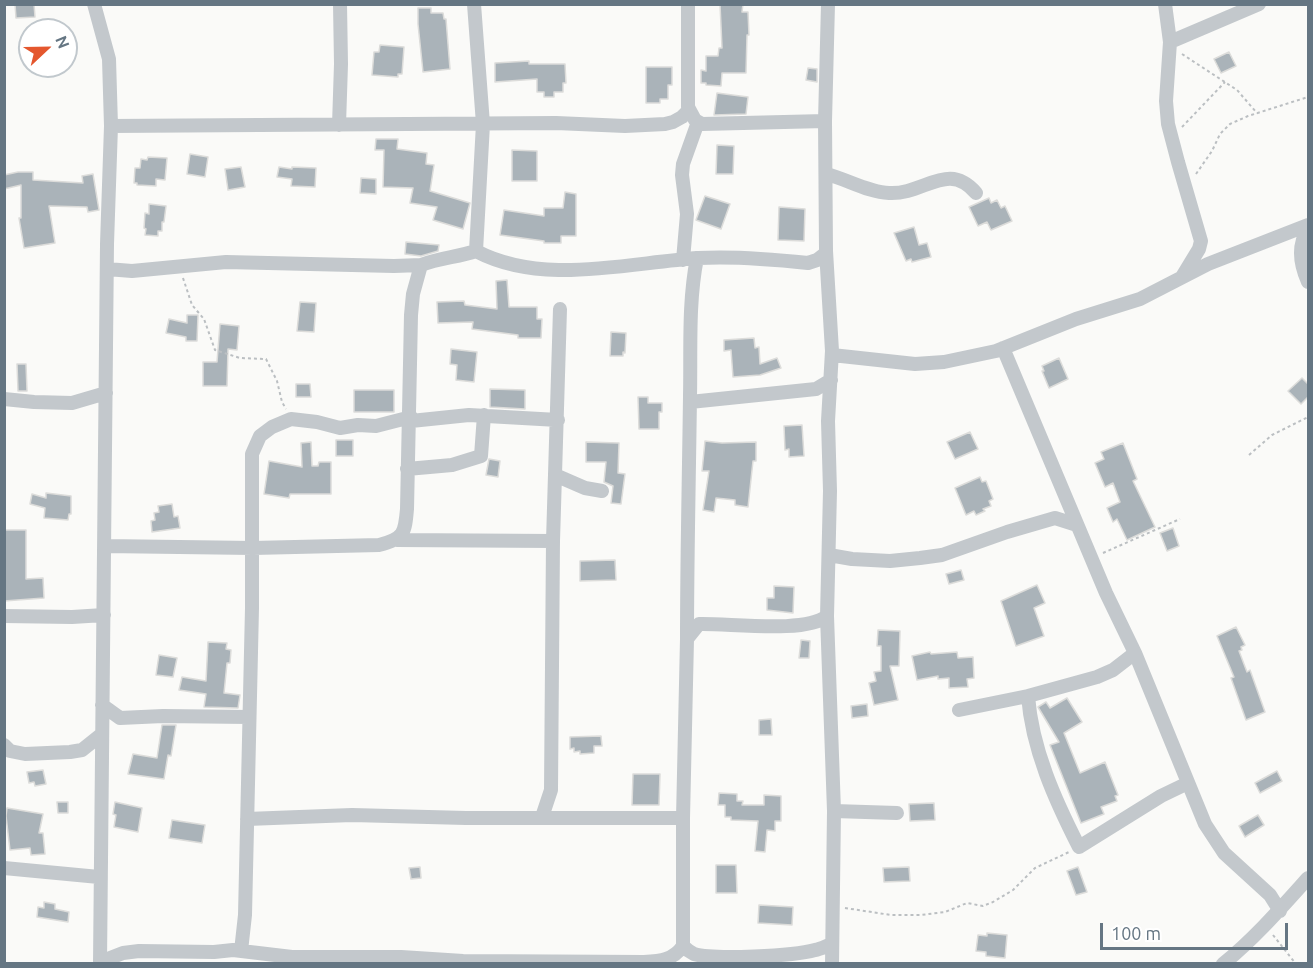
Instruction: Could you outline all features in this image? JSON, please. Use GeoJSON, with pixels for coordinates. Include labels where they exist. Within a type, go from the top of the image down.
{"type":"FeatureCollection","features":[{"type":"Feature","properties":{"kind":"street"},"geometry":{"type":"LineString","coordinates":[[94,4],[109,59],[111,126],[107,269],[99,878],[100,963],[123,953],[139,951],[241,951],[292,957],[401,957],[437,961],[644,962],[663,960],[677,954],[683,946],[687,537],[693,279],[682,176],[683,164],[698,122]]}},
{"type":"Feature","properties":{"kind":"street"},"geometry":{"type":"LineString","coordinates":[[339,125],[340,4]]}},
{"type":"Feature","properties":{"kind":"street"},"geometry":{"type":"LineString","coordinates":[[474,4],[483,124],[476,251]]}},
{"type":"Feature","properties":{"kind":"street"},"geometry":{"type":"LineString","coordinates":[[688,4],[689,110],[698,122],[702,124],[825,121]]}},
{"type":"Feature","properties":{"kind":"street"},"geometry":{"type":"LineString","coordinates":[[828,4],[825,121],[826,253],[832,355],[828,421],[830,491],[827,616],[834,812],[832,963]]}},
{"type":"Feature","properties":{"kind":"street"},"geometry":{"type":"LineString","coordinates":[[1165,4],[1170,44],[1166,101],[1170,137],[1202,241],[1180,279]]}},
{"type":"Feature","properties":{"kind":"street"},"geometry":{"type":"LineString","coordinates":[[1170,44],[1259,4]]}},
{"type":"Feature","properties":{"kind":"street"},"geometry":{"type":"LineString","coordinates":[[111,126],[556,123],[625,126],[665,124],[682,117],[689,110]]}},
{"type":"Feature","properties":{"kind":"street"},"geometry":{"type":"LineString","coordinates":[[826,174],[891,194],[903,193],[955,177],[969,185],[976,193]]}},
{"type":"Feature","properties":{"kind":"street"},"geometry":{"type":"LineString","coordinates":[[832,355],[915,364],[964,358],[1003,348],[1093,313],[1140,299],[1208,264],[1308,227]]}},
{"type":"Feature","properties":{"kind":"street"},"geometry":{"type":"LineString","coordinates":[[1308,227],[1300,246],[1301,260],[1308,282]]}},
{"type":"Feature","properties":{"kind":"street"},"geometry":{"type":"LineString","coordinates":[[107,269],[132,271],[226,262],[421,265],[476,251],[512,266],[561,270],[740,256],[808,263],[826,253]]}},
{"type":"Feature","properties":{"kind":"street"},"geometry":{"type":"LineString","coordinates":[[397,540],[406,525],[411,419],[411,315],[413,294],[421,265]]}},
{"type":"Feature","properties":{"kind":"street"},"geometry":{"type":"LineString","coordinates":[[542,817],[551,790],[553,541],[561,309]]}},
{"type":"Feature","properties":{"kind":"street"},"geometry":{"type":"LineString","coordinates":[[1003,348],[1091,558],[1135,653],[1205,824],[1224,853],[1270,896],[1280,911]]}},
{"type":"Feature","properties":{"kind":"street"},"geometry":{"type":"LineString","coordinates":[[690,402],[816,389],[831,380]]}},
{"type":"Feature","properties":{"kind":"street"},"geometry":{"type":"LineString","coordinates":[[4,399],[72,403],[106,393]]}},
{"type":"Feature","properties":{"kind":"street"},"geometry":{"type":"LineString","coordinates":[[241,951],[245,915],[253,548],[252,454],[260,436],[272,427],[291,419],[340,428],[358,425],[376,426],[411,419],[469,415],[558,420]]}},
{"type":"Feature","properties":{"kind":"street"},"geometry":{"type":"LineString","coordinates":[[407,469],[452,465],[481,456],[484,415]]}},
{"type":"Feature","properties":{"kind":"street"},"geometry":{"type":"LineString","coordinates":[[555,475],[585,488],[602,491]]}},
{"type":"Feature","properties":{"kind":"street"},"geometry":{"type":"LineString","coordinates":[[829,555],[890,561],[920,558],[942,555],[1055,518],[1077,525]]}},
{"type":"Feature","properties":{"kind":"street"},"geometry":{"type":"LineString","coordinates":[[105,546],[253,548],[379,545],[397,540],[553,541]]}},
{"type":"Feature","properties":{"kind":"street"},"geometry":{"type":"LineString","coordinates":[[4,616],[104,615]]}},
{"type":"Feature","properties":{"kind":"street"},"geometry":{"type":"LineString","coordinates":[[687,639],[699,624],[765,626],[814,624],[827,616]]}},
{"type":"Feature","properties":{"kind":"street"},"geometry":{"type":"LineString","coordinates":[[959,710],[1028,696],[1097,677],[1113,670],[1135,653]]}},
{"type":"Feature","properties":{"kind":"street"},"geometry":{"type":"LineString","coordinates":[[1028,696],[1029,717],[1044,766],[1079,847],[1135,811],[1188,783]]}},
{"type":"Feature","properties":{"kind":"street"},"geometry":{"type":"LineString","coordinates":[[102,705],[120,718],[249,717]]}},
{"type":"Feature","properties":{"kind":"street"},"geometry":{"type":"LineString","coordinates":[[4,745],[10,751],[24,754],[70,752],[82,750],[102,734]]}},
{"type":"Feature","properties":{"kind":"street"},"geometry":{"type":"LineString","coordinates":[[834,812],[897,813]]}},
{"type":"Feature","properties":{"kind":"street"},"geometry":{"type":"LineString","coordinates":[[247,819],[352,815],[466,818],[683,818]]}},
{"type":"Feature","properties":{"kind":"street"},"geometry":{"type":"LineString","coordinates":[[4,868],[99,878]]}},
{"type":"Feature","properties":{"kind":"street"},"geometry":{"type":"LineString","coordinates":[[1223,963],[1280,911],[1308,878]]}},
{"type":"Feature","properties":{"kind":"street"},"geometry":{"type":"LineString","coordinates":[[683,946],[694,954],[740,957],[802,952],[832,944]]}},
{"type":"Feature","properties":{"kind":"path"},"geometry":{"type":"LineString","coordinates":[[1170,44],[1237,90],[1257,113]]}},
{"type":"Feature","properties":{"kind":"path"},"geometry":{"type":"LineString","coordinates":[[1170,137],[1225,82]]}},
{"type":"Feature","properties":{"kind":"path"},"geometry":{"type":"LineString","coordinates":[[1186,187],[1212,151],[1220,134],[1230,124],[1257,113],[1308,99]]}},
{"type":"Feature","properties":{"kind":"path"},"geometry":{"type":"LineString","coordinates":[[180,266],[188,296],[192,305],[204,319],[215,350],[240,358],[266,359],[291,419]]}},
{"type":"Feature","properties":{"kind":"path"},"geometry":{"type":"LineString","coordinates":[[1248,455],[1272,435],[1308,417]]}},
{"type":"Feature","properties":{"kind":"path"},"geometry":{"type":"LineString","coordinates":[[1091,558],[1180,519]]}},
{"type":"Feature","properties":{"kind":"path"},"geometry":{"type":"LineString","coordinates":[[834,905],[871,913],[906,915],[938,913],[967,903],[983,906],[1007,894],[1035,868],[1079,847]]}},
{"type":"Feature","properties":{"kind":"path"},"geometry":{"type":"LineString","coordinates":[[1265,926],[1296,963]]}},
{"type":"Feature","properties":{"kind":"building"},"geometry":{"type":"Polygon","coordinates":[[[15,4],[34,4],[35,17],[16,18],[15,4]]]}},
{"type":"Feature","properties":{"kind":"building"},"geometry":{"type":"Polygon","coordinates":[[[720,4],[743,4],[742,12],[748,12],[746,73],[722,73],[721,86],[706,85],[706,83],[701,83],[701,70],[706,71],[706,56],[718,56],[719,48],[722,48],[720,4]]]}},
{"type":"Feature","properties":{"kind":"building"},"geometry":{"type":"Polygon","coordinates":[[[418,8],[431,8],[431,13],[443,13],[446,19],[450,69],[423,72],[418,8]]]}},
{"type":"Feature","properties":{"kind":"building"},"geometry":{"type":"Polygon","coordinates":[[[380,45],[404,47],[402,74],[398,74],[398,77],[372,75],[374,52],[379,52],[380,45]]]}},
{"type":"Feature","properties":{"kind":"building"},"geometry":{"type":"Polygon","coordinates":[[[1229,52],[1236,66],[1221,73],[1214,59],[1229,52]]]}},
{"type":"Feature","properties":{"kind":"building"},"geometry":{"type":"Polygon","coordinates":[[[529,61],[529,64],[565,64],[566,83],[563,83],[563,92],[554,92],[554,97],[544,97],[544,92],[537,92],[537,79],[495,82],[495,63],[529,61]]]}},
{"type":"Feature","properties":{"kind":"building"},"geometry":{"type":"Polygon","coordinates":[[[646,67],[672,67],[672,85],[668,85],[668,99],[660,99],[660,103],[646,103],[646,67]]]}},
{"type":"Feature","properties":{"kind":"building"},"geometry":{"type":"Polygon","coordinates":[[[808,68],[817,69],[817,82],[806,80],[808,68]]]}},
{"type":"Feature","properties":{"kind":"building"},"geometry":{"type":"Polygon","coordinates":[[[717,93],[748,97],[746,114],[714,115],[717,93]]]}},
{"type":"Feature","properties":{"kind":"building"},"geometry":{"type":"Polygon","coordinates":[[[376,139],[398,139],[397,149],[427,153],[426,164],[434,165],[430,191],[470,203],[463,229],[433,220],[437,207],[410,203],[413,188],[383,187],[384,150],[375,150],[376,139]]]}},
{"type":"Feature","properties":{"kind":"building"},"geometry":{"type":"Polygon","coordinates":[[[717,145],[734,146],[733,174],[716,174],[717,145]]]}},
{"type":"Feature","properties":{"kind":"building"},"geometry":{"type":"Polygon","coordinates":[[[512,150],[537,151],[537,181],[512,181],[512,150]]]}},
{"type":"Feature","properties":{"kind":"building"},"geometry":{"type":"Polygon","coordinates":[[[190,154],[208,157],[205,177],[187,174],[190,154]]]}},
{"type":"Feature","properties":{"kind":"building"},"geometry":{"type":"Polygon","coordinates":[[[148,157],[167,158],[165,180],[156,179],[156,186],[137,185],[134,183],[135,168],[140,168],[141,159],[147,160],[148,157]]]}},
{"type":"Feature","properties":{"kind":"building"},"geometry":{"type":"Polygon","coordinates":[[[241,167],[245,187],[228,190],[225,169],[241,167]]]}},
{"type":"Feature","properties":{"kind":"building"},"geometry":{"type":"Polygon","coordinates":[[[279,167],[316,168],[315,187],[291,186],[292,179],[277,177],[279,167]]]}},
{"type":"Feature","properties":{"kind":"building"},"geometry":{"type":"Polygon","coordinates":[[[33,172],[33,180],[83,183],[82,176],[93,174],[99,210],[88,212],[87,207],[49,206],[55,243],[24,248],[19,218],[21,218],[21,185],[4,189],[4,175],[33,172]]]}},
{"type":"Feature","properties":{"kind":"building"},"geometry":{"type":"Polygon","coordinates":[[[361,178],[376,179],[376,194],[360,193],[361,178]]]}},
{"type":"Feature","properties":{"kind":"building"},"geometry":{"type":"Polygon","coordinates":[[[565,192],[576,194],[576,236],[561,236],[561,243],[544,243],[544,241],[500,235],[504,210],[544,216],[544,208],[563,208],[565,192]]]}},
{"type":"Feature","properties":{"kind":"building"},"geometry":{"type":"Polygon","coordinates":[[[705,196],[730,204],[721,229],[696,220],[705,196]]]}},
{"type":"Feature","properties":{"kind":"building"},"geometry":{"type":"Polygon","coordinates":[[[989,198],[991,203],[997,200],[1001,208],[1005,206],[1012,221],[991,230],[987,222],[978,226],[969,207],[989,198]]]}},
{"type":"Feature","properties":{"kind":"building"},"geometry":{"type":"Polygon","coordinates":[[[149,204],[166,206],[162,231],[158,231],[158,236],[145,235],[145,213],[149,214],[149,204]]]}},
{"type":"Feature","properties":{"kind":"building"},"geometry":{"type":"Polygon","coordinates":[[[779,207],[805,209],[804,241],[778,240],[779,207]]]}},
{"type":"Feature","properties":{"kind":"building"},"geometry":{"type":"Polygon","coordinates":[[[914,227],[919,245],[927,243],[931,257],[912,262],[911,259],[906,261],[894,233],[914,227]]]}},
{"type":"Feature","properties":{"kind":"building"},"geometry":{"type":"Polygon","coordinates":[[[406,242],[439,245],[438,251],[421,256],[405,254],[406,242]]]}},
{"type":"Feature","properties":{"kind":"building"},"geometry":{"type":"Polygon","coordinates":[[[507,280],[509,307],[537,307],[537,319],[542,319],[541,338],[518,338],[518,335],[472,329],[473,322],[438,323],[437,302],[464,301],[465,305],[497,309],[496,281],[507,280]]]}},
{"type":"Feature","properties":{"kind":"building"},"geometry":{"type":"Polygon","coordinates":[[[300,302],[316,303],[314,332],[297,331],[300,302]]]}},
{"type":"Feature","properties":{"kind":"building"},"geometry":{"type":"Polygon","coordinates":[[[187,315],[198,315],[197,341],[186,341],[186,337],[166,333],[169,319],[187,323],[187,315]]]}},
{"type":"Feature","properties":{"kind":"building"},"geometry":{"type":"Polygon","coordinates":[[[220,324],[239,326],[237,350],[228,349],[227,386],[203,386],[203,362],[217,362],[220,324]]]}},
{"type":"Feature","properties":{"kind":"building"},"geometry":{"type":"Polygon","coordinates":[[[611,332],[626,333],[623,356],[610,356],[611,332]]]}},
{"type":"Feature","properties":{"kind":"building"},"geometry":{"type":"Polygon","coordinates":[[[754,338],[755,348],[759,347],[760,364],[777,358],[781,368],[760,375],[733,377],[731,350],[724,351],[724,340],[754,338]]]}},
{"type":"Feature","properties":{"kind":"building"},"geometry":{"type":"Polygon","coordinates":[[[451,349],[477,352],[474,382],[456,380],[457,365],[450,364],[451,349]]]}},
{"type":"Feature","properties":{"kind":"building"},"geometry":{"type":"Polygon","coordinates":[[[1059,358],[1068,379],[1049,388],[1042,366],[1059,358]]]}},
{"type":"Feature","properties":{"kind":"building"},"geometry":{"type":"Polygon","coordinates":[[[17,364],[26,364],[27,391],[18,391],[17,364]]]}},
{"type":"Feature","properties":{"kind":"building"},"geometry":{"type":"Polygon","coordinates":[[[1302,378],[1308,384],[1308,397],[1301,404],[1288,391],[1302,378]]]}},
{"type":"Feature","properties":{"kind":"building"},"geometry":{"type":"Polygon","coordinates":[[[296,384],[310,384],[311,397],[296,397],[296,384]]]}},
{"type":"Feature","properties":{"kind":"building"},"geometry":{"type":"Polygon","coordinates":[[[490,389],[525,390],[525,409],[490,407],[490,389]]]}},
{"type":"Feature","properties":{"kind":"building"},"geometry":{"type":"Polygon","coordinates":[[[354,390],[394,390],[394,412],[354,412],[354,390]]]}},
{"type":"Feature","properties":{"kind":"building"},"geometry":{"type":"Polygon","coordinates":[[[638,397],[648,397],[648,403],[662,403],[662,412],[659,412],[659,429],[639,429],[638,397]]]}},
{"type":"Feature","properties":{"kind":"building"},"geometry":{"type":"Polygon","coordinates":[[[802,425],[804,456],[789,457],[789,449],[785,450],[784,426],[802,425]]]}},
{"type":"Feature","properties":{"kind":"building"},"geometry":{"type":"Polygon","coordinates":[[[970,432],[978,449],[955,459],[947,442],[970,432]]]}},
{"type":"Feature","properties":{"kind":"building"},"geometry":{"type":"Polygon","coordinates":[[[336,440],[353,440],[353,456],[336,456],[336,440]]]}},
{"type":"Feature","properties":{"kind":"building"},"geometry":{"type":"Polygon","coordinates":[[[705,441],[756,442],[756,461],[753,461],[748,507],[735,505],[735,500],[716,498],[714,512],[703,510],[709,471],[702,471],[705,441]]]}},
{"type":"Feature","properties":{"kind":"building"},"geometry":{"type":"Polygon","coordinates":[[[311,442],[312,466],[318,466],[319,462],[331,462],[331,494],[290,494],[289,498],[264,494],[269,461],[302,467],[301,443],[311,442]]]}},
{"type":"Feature","properties":{"kind":"building"},"geometry":{"type":"Polygon","coordinates":[[[586,442],[619,443],[618,473],[625,474],[621,504],[611,503],[613,486],[604,482],[606,462],[586,462],[586,442]]]}},
{"type":"Feature","properties":{"kind":"building"},"geometry":{"type":"Polygon","coordinates":[[[1123,443],[1137,479],[1133,481],[1155,527],[1127,540],[1117,519],[1113,522],[1107,508],[1120,502],[1113,483],[1105,487],[1095,463],[1104,459],[1101,452],[1123,443]]]}},
{"type":"Feature","properties":{"kind":"building"},"geometry":{"type":"Polygon","coordinates":[[[489,459],[500,461],[498,477],[486,475],[489,459]]]}},
{"type":"Feature","properties":{"kind":"building"},"geometry":{"type":"Polygon","coordinates":[[[980,477],[982,482],[986,481],[993,499],[989,501],[991,506],[976,515],[974,511],[966,515],[955,488],[980,477]]]}},
{"type":"Feature","properties":{"kind":"building"},"geometry":{"type":"Polygon","coordinates":[[[46,493],[71,496],[71,514],[68,520],[44,518],[45,508],[30,504],[32,494],[46,498],[46,493]]]}},
{"type":"Feature","properties":{"kind":"building"},"geometry":{"type":"Polygon","coordinates":[[[172,504],[174,517],[178,516],[180,528],[152,532],[151,521],[155,520],[154,513],[159,512],[158,506],[172,504]]]}},
{"type":"Feature","properties":{"kind":"building"},"geometry":{"type":"Polygon","coordinates":[[[1173,528],[1179,546],[1167,551],[1160,533],[1173,528]]]}},
{"type":"Feature","properties":{"kind":"building"},"geometry":{"type":"Polygon","coordinates":[[[5,530],[26,530],[26,579],[43,578],[44,598],[4,601],[5,530]]]}},
{"type":"Feature","properties":{"kind":"building"},"geometry":{"type":"Polygon","coordinates":[[[615,560],[616,580],[580,581],[580,561],[615,560]]]}},
{"type":"Feature","properties":{"kind":"building"},"geometry":{"type":"Polygon","coordinates":[[[961,570],[964,580],[949,584],[946,574],[961,570]]]}},
{"type":"Feature","properties":{"kind":"building"},"geometry":{"type":"Polygon","coordinates":[[[1037,585],[1045,603],[1034,608],[1044,636],[1016,646],[1001,601],[1037,585]]]}},
{"type":"Feature","properties":{"kind":"building"},"geometry":{"type":"Polygon","coordinates":[[[774,586],[794,587],[793,613],[767,610],[767,598],[774,598],[774,586]]]}},
{"type":"Feature","properties":{"kind":"building"},"geometry":{"type":"Polygon","coordinates":[[[1236,627],[1245,645],[1239,651],[1247,672],[1250,670],[1265,712],[1246,720],[1231,678],[1234,677],[1217,636],[1236,627]]]}},
{"type":"Feature","properties":{"kind":"building"},"geometry":{"type":"Polygon","coordinates":[[[878,630],[900,631],[899,666],[890,666],[898,700],[874,705],[869,683],[876,681],[874,672],[881,671],[881,646],[877,646],[878,630]]]}},
{"type":"Feature","properties":{"kind":"building"},"geometry":{"type":"Polygon","coordinates":[[[801,640],[810,641],[809,658],[799,658],[801,640]]]}},
{"type":"Feature","properties":{"kind":"building"},"geometry":{"type":"Polygon","coordinates":[[[208,642],[227,643],[226,649],[231,650],[230,663],[227,663],[224,693],[240,695],[238,708],[204,707],[206,694],[179,690],[182,677],[206,681],[208,642]]]}},
{"type":"Feature","properties":{"kind":"building"},"geometry":{"type":"Polygon","coordinates":[[[930,652],[931,654],[957,652],[958,658],[973,657],[974,678],[967,679],[968,687],[949,688],[949,678],[938,679],[938,676],[917,680],[912,656],[930,652]]]}},
{"type":"Feature","properties":{"kind":"building"},"geometry":{"type":"Polygon","coordinates":[[[159,655],[177,658],[173,677],[156,675],[159,655]]]}},
{"type":"Feature","properties":{"kind":"building"},"geometry":{"type":"Polygon","coordinates":[[[1067,698],[1082,722],[1064,733],[1080,773],[1105,762],[1118,795],[1115,796],[1117,801],[1101,807],[1104,814],[1081,823],[1050,745],[1059,742],[1038,707],[1046,702],[1050,708],[1067,698]]]}},
{"type":"Feature","properties":{"kind":"building"},"geometry":{"type":"Polygon","coordinates":[[[867,704],[868,716],[852,718],[851,706],[867,704]]]}},
{"type":"Feature","properties":{"kind":"building"},"geometry":{"type":"Polygon","coordinates":[[[771,719],[772,735],[759,735],[759,720],[771,719]]]}},
{"type":"Feature","properties":{"kind":"building"},"geometry":{"type":"Polygon","coordinates":[[[162,725],[176,725],[171,756],[168,755],[164,779],[128,774],[133,754],[157,758],[162,725]]]}},
{"type":"Feature","properties":{"kind":"building"},"geometry":{"type":"Polygon","coordinates":[[[601,736],[602,746],[594,746],[594,753],[580,754],[580,751],[574,752],[574,748],[570,749],[570,737],[601,736]]]}},
{"type":"Feature","properties":{"kind":"building"},"geometry":{"type":"Polygon","coordinates":[[[43,770],[46,784],[35,786],[34,782],[29,783],[27,772],[43,770]]]}},
{"type":"Feature","properties":{"kind":"building"},"geometry":{"type":"Polygon","coordinates":[[[1277,771],[1282,781],[1260,793],[1255,783],[1277,771]]]}},
{"type":"Feature","properties":{"kind":"building"},"geometry":{"type":"Polygon","coordinates":[[[633,774],[660,774],[659,805],[632,805],[633,774]]]}},
{"type":"Feature","properties":{"kind":"building"},"geometry":{"type":"Polygon","coordinates":[[[719,793],[737,794],[737,801],[743,801],[742,805],[764,805],[764,795],[781,796],[781,821],[775,821],[775,831],[767,830],[765,852],[755,851],[758,821],[731,820],[731,817],[725,817],[725,805],[718,805],[719,793]]]}},
{"type":"Feature","properties":{"kind":"building"},"geometry":{"type":"Polygon","coordinates":[[[57,802],[68,802],[68,813],[58,813],[57,802]]]}},
{"type":"Feature","properties":{"kind":"building"},"geometry":{"type":"Polygon","coordinates":[[[115,802],[142,808],[138,832],[114,827],[115,802]]]}},
{"type":"Feature","properties":{"kind":"building"},"geometry":{"type":"Polygon","coordinates":[[[934,803],[935,820],[910,821],[909,804],[934,803]]]}},
{"type":"Feature","properties":{"kind":"building"},"geometry":{"type":"Polygon","coordinates":[[[7,808],[43,814],[39,833],[43,833],[45,854],[31,855],[30,848],[10,850],[7,808]]]}},
{"type":"Feature","properties":{"kind":"building"},"geometry":{"type":"Polygon","coordinates":[[[1258,815],[1264,825],[1245,837],[1239,826],[1258,815]]]}},
{"type":"Feature","properties":{"kind":"building"},"geometry":{"type":"Polygon","coordinates":[[[172,820],[205,825],[202,843],[169,838],[172,820]]]}},
{"type":"Feature","properties":{"kind":"building"},"geometry":{"type":"Polygon","coordinates":[[[716,865],[736,865],[737,893],[716,893],[716,865]]]}},
{"type":"Feature","properties":{"kind":"building"},"geometry":{"type":"Polygon","coordinates":[[[420,867],[421,878],[411,879],[409,868],[420,867]]]}},
{"type":"Feature","properties":{"kind":"building"},"geometry":{"type":"Polygon","coordinates":[[[909,867],[910,881],[884,882],[883,868],[909,867]]]}},
{"type":"Feature","properties":{"kind":"building"},"geometry":{"type":"Polygon","coordinates":[[[1078,867],[1087,892],[1076,895],[1067,871],[1078,867]]]}},
{"type":"Feature","properties":{"kind":"building"},"geometry":{"type":"Polygon","coordinates":[[[44,902],[55,904],[55,909],[69,912],[68,922],[37,917],[38,907],[44,908],[44,902]]]}},
{"type":"Feature","properties":{"kind":"building"},"geometry":{"type":"Polygon","coordinates":[[[759,905],[793,907],[792,925],[758,923],[759,905]]]}},
{"type":"Feature","properties":{"kind":"building"},"geometry":{"type":"Polygon","coordinates":[[[987,933],[1007,935],[1005,958],[986,956],[986,952],[976,951],[978,935],[987,936],[987,933]]]}}]}
